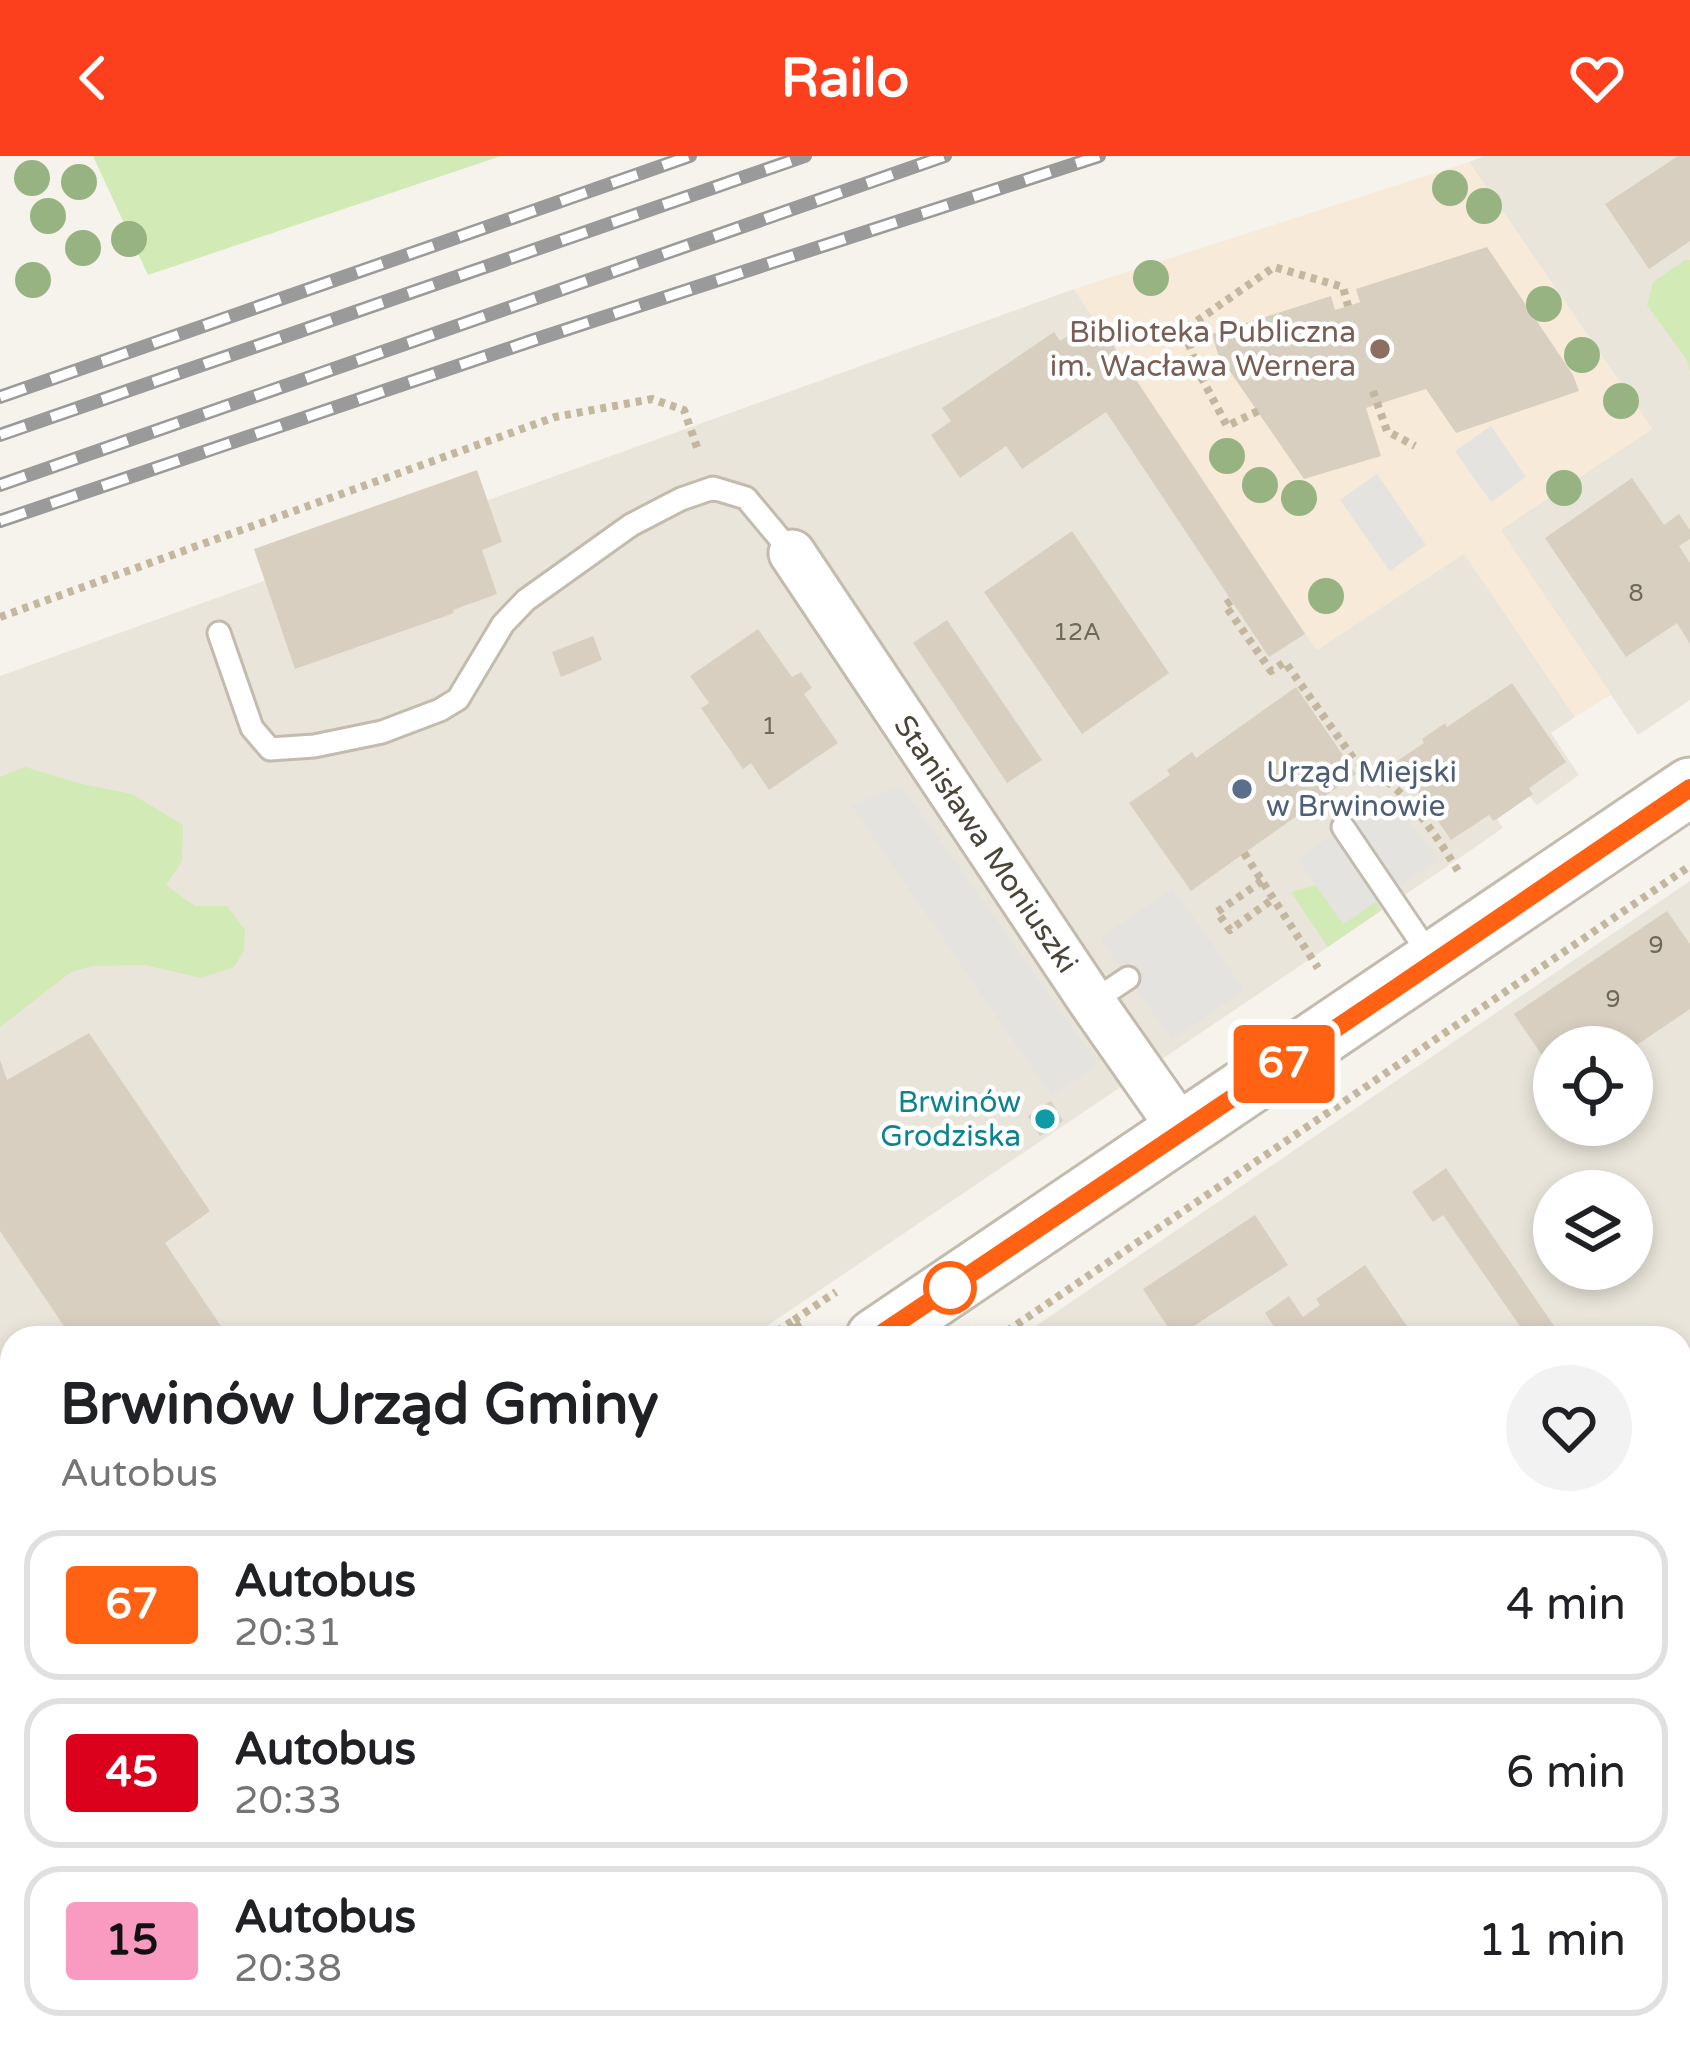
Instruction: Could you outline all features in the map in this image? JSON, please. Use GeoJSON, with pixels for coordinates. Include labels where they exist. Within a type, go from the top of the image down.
{"type":"FeatureCollection","features":[{"type":"Feature","properties":{"kind":"street","name":"Stanisława Moniuszki"},"geometry":{"type":"LineString","coordinates":[[792,553],[1110,990],[1183,1132]]}},
{"type":"Feature","properties":{"kind":"street"},"geometry":{"type":"LineString","coordinates":[[893,1326],[1690,788]]}},
{"type":"Feature","properties":{"kind":"lane"},"geometry":{"type":"LineString","coordinates":[[219,633],[252,728],[270,749],[314,746],[382,732],[458,699],[485,650],[526,600],[631,525],[681,499],[712,488],[746,498],[792,553]]}},
{"type":"Feature","properties":{"kind":"lane"},"geometry":{"type":"LineString","coordinates":[[1343,827],[1435,962]]}},
{"type":"Feature","properties":{"kind":"path"},"geometry":{"type":"LineString","coordinates":[[1258,412],[1227,426],[1198,371],[1184,329],[1274,267],[1343,287],[1348,306]]}},
{"type":"Feature","properties":{"kind":"path"},"geometry":{"type":"LineString","coordinates":[[1373,391],[1387,431],[1415,446]]}},
{"type":"Feature","properties":{"kind":"path"},"geometry":{"type":"LineString","coordinates":[[0,616],[555,417],[652,398],[683,410],[712,488]]}},
{"type":"Feature","properties":{"kind":"path"},"geometry":{"type":"LineString","coordinates":[[1231,601],[1225,605],[1270,671],[1285,662],[1356,761],[1374,769],[1432,828],[1461,876]]}},
{"type":"Feature","properties":{"kind":"path"},"geometry":{"type":"LineString","coordinates":[[1244,853],[1321,971]]}},
{"type":"Feature","properties":{"kind":"path"},"geometry":{"type":"LineString","coordinates":[[1015,1326],[1690,866]]}},
{"type":"Feature","properties":{"kind":"path"},"geometry":{"type":"LineString","coordinates":[[1262,881],[1217,912],[1229,930],[1273,898]]}},
{"type":"Feature","properties":{"kind":"shaded area"},"geometry":{"type":"Polygon","coordinates":[[[1484,156],[1690,156],[1690,700],[1638,735],[1500,530],[1557,492],[1573,488],[1570,483],[1652,429],[1469,162],[1484,156]]]}},
{"type":"Feature","properties":{"kind":"shaded area"},"geometry":{"type":"Polygon","coordinates":[[[1469,162],[1652,429],[1571,483],[1574,489],[1560,496],[1556,492],[1501,530],[1611,694],[1575,717],[1464,554],[1317,650],[1074,289],[1469,162]]]}},
{"type":"Feature","properties":{"kind":"shaded area"},"geometry":{"type":"Polygon","coordinates":[[[1074,289],[1317,650],[1464,553],[1575,717],[1551,733],[1579,775],[1537,805],[1529,796],[1497,819],[1503,828],[767,1326],[0,1326],[0,676],[1074,289]]]}},
{"type":"Feature","properties":{"kind":"shaded area"},"geometry":{"type":"Polygon","coordinates":[[[1491,426],[1526,477],[1491,502],[1455,451],[1491,426]]]}},
{"type":"Feature","properties":{"kind":"shaded area"},"geometry":{"type":"Polygon","coordinates":[[[1377,474],[1426,545],[1390,571],[1340,500],[1377,474]]]}},
{"type":"Feature","properties":{"kind":"shaded area"},"geometry":{"type":"Polygon","coordinates":[[[901,785],[1099,1065],[1051,1096],[851,805],[901,785]]]}},
{"type":"Feature","properties":{"kind":"shaded area"},"geometry":{"type":"Polygon","coordinates":[[[1389,795],[1438,860],[1343,924],[1298,859],[1389,795]]]}},
{"type":"Feature","properties":{"kind":"shaded area"},"geometry":{"type":"Polygon","coordinates":[[[1690,881],[1690,1326],[1036,1326],[1690,881]]]}},
{"type":"Feature","properties":{"kind":"shaded area"},"geometry":{"type":"Polygon","coordinates":[[[1173,888],[1244,990],[1172,1040],[1100,938],[1173,888]]]}},
{"type":"Feature","properties":{"kind":"green space"},"geometry":{"type":"Polygon","coordinates":[[[93,156],[501,156],[148,275],[93,156]]]}},
{"type":"Feature","properties":{"kind":"green space"},"geometry":{"type":"Polygon","coordinates":[[[1690,260],[1690,372],[1687,360],[1647,305],[1653,282],[1690,260]]]}},
{"type":"Feature","properties":{"kind":"green space"},"geometry":{"type":"Polygon","coordinates":[[[25,767],[132,794],[183,825],[182,861],[166,885],[195,906],[227,906],[245,930],[244,951],[234,967],[201,978],[146,965],[94,966],[71,972],[0,1027],[0,777],[25,767]]]}},
{"type":"Feature","properties":{"kind":"green space"},"geometry":{"type":"Polygon","coordinates":[[[1316,885],[1343,924],[1376,902],[1381,910],[1328,947],[1291,892],[1316,885]]]}},
{"type":"Feature","properties":{"kind":"building"},"geometry":{"type":"Polygon","coordinates":[[[1678,156],[1690,156],[1690,241],[1649,269],[1605,204],[1678,156]]]}},
{"type":"Feature","properties":{"kind":"building"},"geometry":{"type":"Polygon","coordinates":[[[1487,247],[1579,391],[1456,433],[1426,389],[1366,408],[1381,456],[1304,479],[1218,354],[1212,334],[1331,296],[1335,310],[1348,306],[1360,302],[1356,289],[1487,247]]]}},
{"type":"Feature","properties":{"kind":"building"},"geometry":{"type":"Polygon","coordinates":[[[1095,318],[1305,634],[1269,657],[1106,412],[1022,469],[1006,446],[960,478],[931,435],[951,421],[942,408],[1054,332],[1060,341],[1095,318]]]}},
{"type":"Feature","properties":{"kind":"building"},"geometry":{"type":"Polygon","coordinates":[[[477,470],[502,542],[482,550],[497,594],[295,669],[254,549],[477,470]]]}},
{"type":"Feature","properties":{"kind":"building"},"geometry":{"type":"Polygon","coordinates":[[[1632,478],[1664,525],[1679,514],[1690,530],[1690,539],[1679,546],[1690,563],[1690,644],[1677,623],[1626,657],[1545,538],[1632,478]]]}},
{"type":"Feature","properties":{"kind":"building"},"geometry":{"type":"Polygon","coordinates":[[[1072,531],[1169,673],[1082,734],[984,592],[1072,531]]]}},
{"type":"Feature","properties":{"kind":"building"},"geometry":{"type":"Polygon","coordinates":[[[947,620],[1042,760],[1007,783],[913,643],[947,620]]]}},
{"type":"Feature","properties":{"kind":"building"},"geometry":{"type":"Polygon","coordinates":[[[758,629],[792,677],[801,672],[812,688],[804,694],[838,743],[769,790],[751,763],[743,769],[701,708],[709,703],[690,676],[758,629]]]}},
{"type":"Feature","properties":{"kind":"building"},"geometry":{"type":"Polygon","coordinates":[[[593,636],[602,660],[561,677],[552,652],[593,636]]]}},
{"type":"Feature","properties":{"kind":"building"},"geometry":{"type":"Polygon","coordinates":[[[1512,683],[1566,762],[1529,788],[1533,794],[1497,819],[1489,815],[1451,840],[1397,761],[1445,723],[1447,727],[1512,683]]]}},
{"type":"Feature","properties":{"kind":"building","name":"Urząd Miejski w Brwinowie"},"geometry":{"type":"Polygon","coordinates":[[[1296,687],[1356,774],[1191,891],[1129,803],[1170,775],[1167,770],[1192,752],[1196,758],[1296,687]]]}},
{"type":"Feature","properties":{"kind":"building"},"geometry":{"type":"Polygon","coordinates":[[[1667,911],[1690,944],[1690,1009],[1653,1034],[1653,1026],[1533,1026],[1533,1042],[1514,1014],[1667,911]]]}},
{"type":"Feature","properties":{"kind":"building"},"geometry":{"type":"Polygon","coordinates":[[[89,1033],[210,1211],[165,1243],[221,1326],[64,1326],[0,1231],[0,1060],[7,1080],[89,1033]]]}},
{"type":"Feature","properties":{"kind":"building","name":"Brwinów Grodziska"},"geometry":{"type":"Polygon","coordinates":[[[1051,1101],[1063,1121],[1040,1136],[1028,1116],[1051,1101]]]}},
{"type":"Feature","properties":{"kind":"building"},"geometry":{"type":"Polygon","coordinates":[[[1446,1168],[1554,1326],[1520,1326],[1443,1215],[1433,1222],[1412,1192],[1446,1168]]]}},
{"type":"Feature","properties":{"kind":"building"},"geometry":{"type":"Polygon","coordinates":[[[1255,1215],[1288,1265],[1194,1326],[1167,1326],[1143,1289],[1255,1215]]]}},
{"type":"Feature","properties":{"kind":"building"},"geometry":{"type":"Polygon","coordinates":[[[1365,1265],[1407,1326],[1274,1326],[1265,1313],[1289,1296],[1303,1317],[1320,1305],[1316,1299],[1365,1265]]]}},
{"type":"Feature","properties":{"kind":"railway"},"geometry":{"type":"LineString","coordinates":[[0,397],[690,156]]}},
{"type":"Feature","properties":{"kind":"railway"},"geometry":{"type":"LineString","coordinates":[[0,435],[805,156]]}},
{"type":"Feature","properties":{"kind":"railway"},"geometry":{"type":"LineString","coordinates":[[0,485],[945,156]]}},
{"type":"Feature","properties":{"kind":"railway"},"geometry":{"type":"LineString","coordinates":[[0,521],[1099,156]]}},
{"type":"Feature","properties":{"kind":"bus line","name":"67"},"geometry":{"type":"LineString","coordinates":[[893,1326],[1690,788]]}},
{"type":"Feature","properties":{"kind":"place","name":"Biblioteka Publiczna im. Wacława Wernera"},"geometry":{"type":"Point","coordinates":[1380,349]}},
{"type":"Feature","properties":{"kind":"place","name":"Urząd Miejski w Brwinowie"},"geometry":{"type":"Point","coordinates":[1242,789]}},
{"type":"Feature","properties":{"kind":"place","name":"Brwinów Grodziska"},"geometry":{"type":"Point","coordinates":[1045,1119]}}]}
